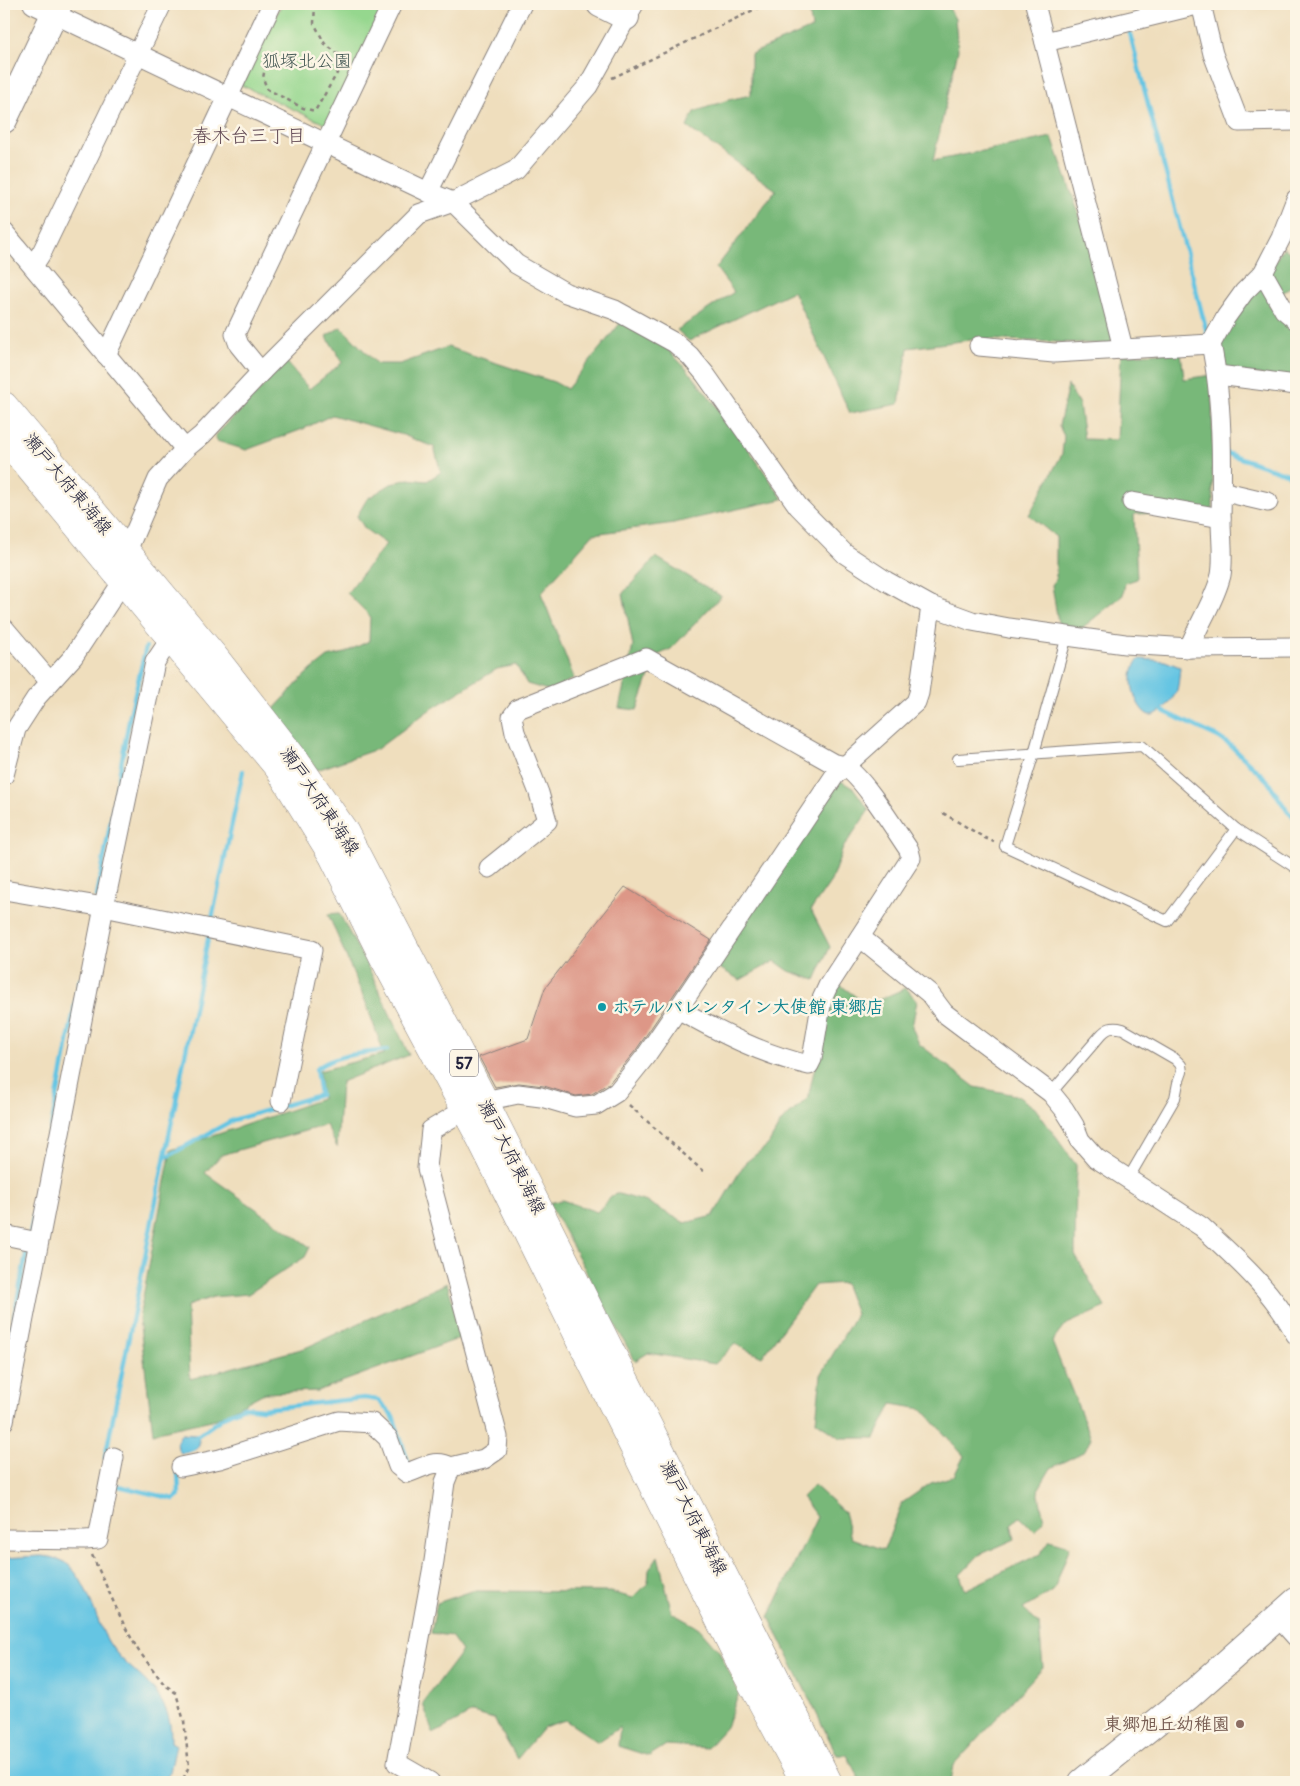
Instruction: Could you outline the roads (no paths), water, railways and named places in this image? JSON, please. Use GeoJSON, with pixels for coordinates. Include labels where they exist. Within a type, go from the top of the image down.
{"type":"FeatureCollection","features":[{"type":"Feature","properties":{"kind":"main road","name":"瀬戸大府東海線"},"geometry":{"type":"LineString","coordinates":[[4,406],[211,653],[294,759],[344,831],[623,1422],[741,1663],[805,1782]]}},
{"type":"Feature","properties":{"kind":"main road","name":"瀬戸大府東海線"},"geometry":{"type":"LineString","coordinates":[[4,437],[278,767],[333,856],[384,958],[475,1105],[828,1782]]}},
{"type":"Feature","properties":{"kind":"street"},"geometry":{"type":"LineString","coordinates":[[33,266],[42,252],[162,4]]}},
{"type":"Feature","properties":{"kind":"street"},"geometry":{"type":"LineString","coordinates":[[106,355],[272,4]]}},
{"type":"Feature","properties":{"kind":"street"},"geometry":{"type":"LineString","coordinates":[[261,372],[239,345],[235,334],[326,143],[354,63],[392,4]]}},
{"type":"Feature","properties":{"kind":"street"},"geometry":{"type":"LineString","coordinates":[[428,192],[522,4]]}},
{"type":"Feature","properties":{"kind":"street"},"geometry":{"type":"LineString","coordinates":[[126,553],[158,479],[184,449],[202,435],[261,372],[419,214],[454,202],[516,170],[588,86],[630,11],[600,4]]}},
{"type":"Feature","properties":{"kind":"street"},"geometry":{"type":"LineString","coordinates":[[1035,4],[1123,348]]}},
{"type":"Feature","properties":{"kind":"street"},"geometry":{"type":"LineString","coordinates":[[1045,42],[1201,4],[1213,54],[1239,122],[1296,121]]}},
{"type":"Feature","properties":{"kind":"street"},"geometry":{"type":"LineString","coordinates":[[4,120],[49,7],[139,54],[228,97],[428,192],[454,202],[516,264],[566,293],[616,310],[675,343],[690,356],[705,374],[798,506],[846,554],[886,581],[931,606],[972,621],[1125,644],[1189,648],[1295,647]]}},
{"type":"Feature","properties":{"kind":"street"},"geometry":{"type":"LineString","coordinates":[[1189,648],[1221,573],[1222,491],[1218,375],[1211,344],[1226,317],[1244,292],[1263,273],[1281,238],[1296,199]]}},
{"type":"Feature","properties":{"kind":"street"},"geometry":{"type":"LineString","coordinates":[[4,232],[184,449]]}},
{"type":"Feature","properties":{"kind":"street"},"geometry":{"type":"LineString","coordinates":[[1263,273],[1284,310],[1296,320]]}},
{"type":"Feature","properties":{"kind":"street"},"geometry":{"type":"LineString","coordinates":[[979,346],[1054,353],[1211,344]]}},
{"type":"Feature","properties":{"kind":"street"},"geometry":{"type":"LineString","coordinates":[[1218,375],[1296,386]]}},
{"type":"Feature","properties":{"kind":"street"},"geometry":{"type":"LineString","coordinates":[[1222,491],[1268,502]]}},
{"type":"Feature","properties":{"kind":"street"},"geometry":{"type":"LineString","coordinates":[[1132,502],[1222,518]]}},
{"type":"Feature","properties":{"kind":"street"},"geometry":{"type":"LineString","coordinates":[[4,775],[16,729],[36,698],[73,657],[123,581]]}},
{"type":"Feature","properties":{"kind":"street"},"geometry":{"type":"LineString","coordinates":[[181,1467],[220,1459],[339,1421],[372,1423],[388,1438],[398,1466],[407,1473],[434,1463],[443,1463],[450,1467],[484,1459],[497,1450],[498,1437],[427,1168],[431,1130],[475,1105],[518,1094],[541,1097],[575,1107],[596,1105],[615,1093],[645,1057],[835,775],[916,702],[919,693],[931,606]]}},
{"type":"Feature","properties":{"kind":"street"},"geometry":{"type":"LineString","coordinates":[[5,634],[50,682]]}},
{"type":"Feature","properties":{"kind":"street"},"geometry":{"type":"LineString","coordinates":[[4,1421],[104,907],[155,662],[171,638]]}},
{"type":"Feature","properties":{"kind":"street"},"geometry":{"type":"LineString","coordinates":[[489,868],[547,821],[539,793],[515,732],[512,717],[518,708],[646,658],[834,764],[845,766],[859,779],[870,794],[909,850],[911,858],[828,986],[822,999],[812,1059],[809,1065],[789,1061],[744,1042],[678,1009]]}},
{"type":"Feature","properties":{"kind":"street"},"geometry":{"type":"LineString","coordinates":[[4,890],[104,907],[312,950],[281,1101]]}},
{"type":"Feature","properties":{"kind":"street"},"geometry":{"type":"LineString","coordinates":[[860,937],[929,993],[944,1013],[1051,1093],[1074,1125],[1080,1140],[1096,1158],[1202,1227],[1270,1294],[1286,1316],[1296,1335]]}},
{"type":"Feature","properties":{"kind":"street"},"geometry":{"type":"LineString","coordinates":[[4,1235],[38,1242]]}},
{"type":"Feature","properties":{"kind":"street"},"geometry":{"type":"LineString","coordinates":[[4,1539],[98,1539],[114,1457]]}},
{"type":"Feature","properties":{"kind":"street"},"geometry":{"type":"LineString","coordinates":[[430,1782],[397,1763],[434,1562],[445,1482],[450,1467]]}},
{"type":"Feature","properties":{"kind":"street"},"geometry":{"type":"LineString","coordinates":[[1082,1782],[1188,1696],[1287,1609],[1296,1637]]}},
{"type":"Feature","properties":{"kind":"lane"},"geometry":{"type":"LineString","coordinates":[[1067,636],[1005,846],[1167,921],[1236,829]]}},
{"type":"Feature","properties":{"kind":"lane"},"geometry":{"type":"LineString","coordinates":[[958,759],[1142,746],[1236,829],[1296,868]]}},
{"type":"Feature","properties":{"kind":"lane"},"geometry":{"type":"LineString","coordinates":[[1051,1093],[1106,1029],[1114,1026],[1123,1029],[1175,1059],[1181,1065],[1182,1072],[1175,1098],[1128,1179]]}},
{"type":"Feature","properties":{"kind":"water"},"geometry":{"type":"Polygon","coordinates":[[[1140,659],[1165,661],[1180,667],[1175,694],[1165,708],[1151,715],[1147,714],[1138,703],[1133,687],[1133,671],[1135,664],[1140,659]]]}},
{"type":"Feature","properties":{"kind":"water"},"geometry":{"type":"Polygon","coordinates":[[[181,1434],[196,1435],[199,1439],[198,1446],[189,1452],[181,1453],[178,1450],[177,1442],[181,1434]]]}},
{"type":"Feature","properties":{"kind":"water"},"geometry":{"type":"Polygon","coordinates":[[[41,1556],[60,1560],[74,1571],[86,1590],[109,1643],[121,1658],[150,1685],[162,1702],[170,1722],[171,1742],[176,1745],[170,1772],[164,1782],[4,1782],[4,1558],[41,1556]]]}},
{"type":"Feature","properties":{"kind":"waterway"},"geometry":{"type":"LineString","coordinates":[[1208,9],[1228,4]]}},
{"type":"Feature","properties":{"kind":"waterway"},"geometry":{"type":"LineString","coordinates":[[1129,30],[1207,333]]}},
{"type":"Feature","properties":{"kind":"waterway"},"geometry":{"type":"LineString","coordinates":[[1226,453],[1296,477]]}},
{"type":"Feature","properties":{"kind":"waterway"},"geometry":{"type":"LineString","coordinates":[[97,897],[130,715],[146,647]]}},
{"type":"Feature","properties":{"kind":"waterway"},"geometry":{"type":"LineString","coordinates":[[1163,711],[1218,737],[1230,745],[1267,780],[1288,812],[1296,819]]}},
{"type":"Feature","properties":{"kind":"waterway"},"geometry":{"type":"LineString","coordinates":[[211,924],[243,771]]}},
{"type":"Feature","properties":{"kind":"waterway"},"geometry":{"type":"LineString","coordinates":[[105,1458],[209,934]]}},
{"type":"Feature","properties":{"kind":"waterway"},"geometry":{"type":"LineString","coordinates":[[30,1235],[80,980]]}},
{"type":"Feature","properties":{"kind":"waterway"},"geometry":{"type":"LineString","coordinates":[[166,1157],[233,1120],[320,1095],[316,1069],[332,1060],[350,1055],[387,1050]]}},
{"type":"Feature","properties":{"kind":"waterway"},"geometry":{"type":"LineString","coordinates":[[4,1369],[28,1245]]}},
{"type":"Feature","properties":{"kind":"waterway"},"geometry":{"type":"LineString","coordinates":[[193,1439],[228,1414],[244,1407],[262,1409],[364,1398],[378,1400],[393,1416],[408,1462]]}},
{"type":"Feature","properties":{"kind":"waterway"},"geometry":{"type":"LineString","coordinates":[[114,1485],[174,1499],[179,1495],[178,1472]]}},
{"type":"Feature","properties":{"kind":"place","name":"ホテルバレンタイン大使館 東郷店"},"geometry":{"type":"Point","coordinates":[602,1007]}},
{"type":"Feature","properties":{"kind":"place","name":"東郷旭丘幼稚園"},"geometry":{"type":"Point","coordinates":[1240,1724]}},
{"type":"Feature","properties":{"kind":"district","name":"春木台三丁目"},"geometry":{"type":"Point","coordinates":[249,135]}},
{"type":"Feature","properties":{"kind":"park label","name":"狐塚北公園"},"geometry":{"type":"Point","coordinates":[307,61]}}]}
